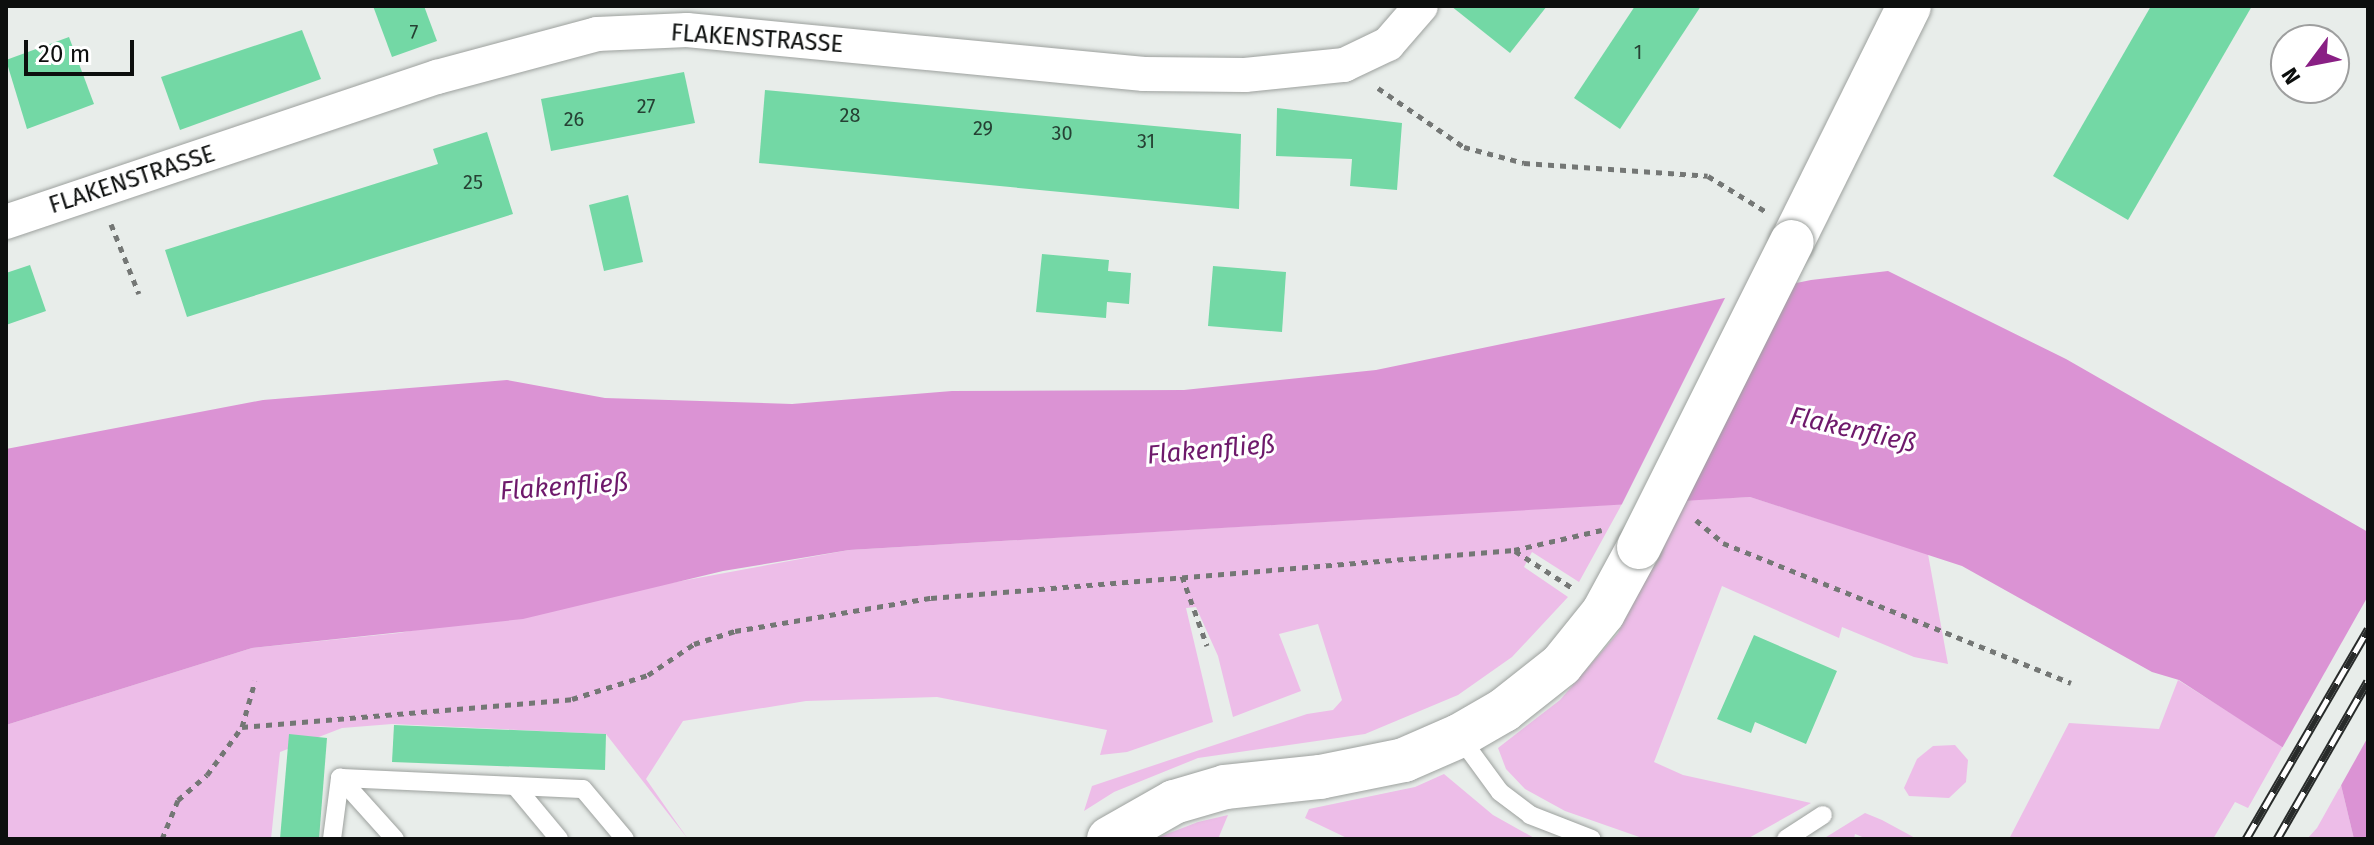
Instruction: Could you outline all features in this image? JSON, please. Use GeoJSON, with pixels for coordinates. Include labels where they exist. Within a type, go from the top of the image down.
{"type":"FeatureCollection","features":[{"type":"Feature","properties":{"kind":"street","name":"FLAKENSTRASSE"},"geometry":{"type":"LineString","coordinates":[[6,222],[437,77],[597,34],[687,30],[1144,74],[1245,75],[1344,65],[1388,44],[1421,6]]}},
{"type":"Feature","properties":{"kind":"street"},"geometry":{"type":"LineString","coordinates":[[1109,839],[1187,798],[1225,787],[1320,777],[1404,760],[1459,736],[1504,710],[1561,665],[1603,613],[1628,537],[1782,228],[1909,6]]}},
{"type":"Feature","properties":{"kind":"lane"},"geometry":{"type":"LineString","coordinates":[[1459,736],[1500,792],[1530,815],[1592,839]]}},
{"type":"Feature","properties":{"kind":"lane"},"geometry":{"type":"LineString","coordinates":[[340,778],[583,789],[625,839]]}},
{"type":"Feature","properties":{"kind":"lane"},"geometry":{"type":"LineString","coordinates":[[332,839],[340,778]]}},
{"type":"Feature","properties":{"kind":"lane"},"geometry":{"type":"LineString","coordinates":[[340,778],[395,839]]}},
{"type":"Feature","properties":{"kind":"lane"},"geometry":{"type":"LineString","coordinates":[[515,786],[559,839]]}},
{"type":"Feature","properties":{"kind":"lane"},"geometry":{"type":"LineString","coordinates":[[1786,839],[1823,815]]}},
{"type":"Feature","properties":{"kind":"path"},"geometry":{"type":"LineString","coordinates":[[1344,65],[1464,147],[1524,163],[1708,176],[1782,228]]}},
{"type":"Feature","properties":{"kind":"path"},"geometry":{"type":"LineString","coordinates":[[98,192],[139,294]]}},
{"type":"Feature","properties":{"kind":"path"},"geometry":{"type":"LineString","coordinates":[[1689,514],[1723,543],[2071,683]]}},
{"type":"Feature","properties":{"kind":"path"},"geometry":{"type":"LineString","coordinates":[[242,727],[572,699],[648,675],[694,644],[735,631],[931,598],[1514,550],[1628,537]]}},
{"type":"Feature","properties":{"kind":"path"},"geometry":{"type":"LineString","coordinates":[[1514,550],[1576,591]]}},
{"type":"Feature","properties":{"kind":"path"},"geometry":{"type":"LineString","coordinates":[[1182,576],[1207,646]]}},
{"type":"Feature","properties":{"kind":"path"},"geometry":{"type":"LineString","coordinates":[[162,839],[178,800],[207,775],[242,727],[255,681]]}},
{"type":"Feature","properties":{"kind":"shaded area"},"geometry":{"type":"Polygon","coordinates":[[[1750,497],[1928,554],[1948,664],[1914,657],[1842,627],[1839,638],[1722,586],[1654,762],[1683,775],[1811,803],[1747,839],[1645,839],[1565,811],[1525,789],[1506,769],[1498,748],[1560,700],[1618,633],[1687,500],[1750,497]]]}},
{"type":"Feature","properties":{"kind":"shaded area"},"geometry":{"type":"Polygon","coordinates":[[[1622,504],[1579,582],[1532,552],[1524,567],[1568,597],[1512,657],[1458,695],[1365,734],[1198,758],[1114,792],[1084,811],[1092,786],[1307,714],[1333,710],[1342,700],[1318,624],[1279,634],[1301,691],[1233,717],[1218,656],[1196,607],[1186,608],[1213,722],[1127,752],[1100,755],[1107,730],[937,697],[806,701],[683,721],[646,779],[688,839],[606,734],[392,724],[342,728],[280,752],[271,839],[6,839],[6,725],[252,648],[399,633],[849,550],[1622,504]]]}},
{"type":"Feature","properties":{"kind":"shaded area"},"geometry":{"type":"Polygon","coordinates":[[[2178,680],[2283,746],[2248,808],[2235,802],[2213,839],[2009,839],[2069,723],[2159,729],[2178,680]]]}},
{"type":"Feature","properties":{"kind":"shaded area"},"geometry":{"type":"Polygon","coordinates":[[[1955,745],[1968,760],[1966,782],[1949,798],[1909,796],[1904,788],[1917,759],[1933,746],[1955,745]]]}},
{"type":"Feature","properties":{"kind":"shaded area"},"geometry":{"type":"Polygon","coordinates":[[[1444,774],[1493,815],[1536,839],[1349,839],[1305,818],[1309,809],[1415,787],[1444,774]]]}},
{"type":"Feature","properties":{"kind":"shaded area"},"geometry":{"type":"Polygon","coordinates":[[[2341,785],[2354,839],[2307,839],[2317,828],[2341,785]]]}},
{"type":"Feature","properties":{"kind":"shaded area"},"geometry":{"type":"Polygon","coordinates":[[[1865,813],[1917,839],[1867,839],[1855,834],[1854,839],[1823,839],[1865,813]]]}},
{"type":"Feature","properties":{"kind":"shaded area"},"geometry":{"type":"Polygon","coordinates":[[[1228,815],[1218,839],[1154,839],[1198,822],[1228,815]]]}},
{"type":"Feature","properties":{"kind":"water","name":"Flakenfließ"},"geometry":{"type":"Polygon","coordinates":[[[1888,271],[2066,359],[2368,532],[2368,839],[2354,839],[2341,785],[2179,680],[2152,672],[1962,566],[1750,497],[849,550],[723,571],[523,619],[252,648],[6,725],[6,449],[263,400],[507,380],[605,398],[792,404],[952,391],[1184,390],[1376,370],[1811,280],[1888,271]]]}},
{"type":"Feature","properties":{"kind":"pier"},"geometry":{"type":"Polygon","coordinates":[[[1797,279],[1685,504],[1620,508],[1727,294],[1797,279]]]}},
{"type":"Feature","properties":{"kind":"pier"},"geometry":{"type":"Polygon","coordinates":[[[2368,596],[2368,737],[2339,789],[2281,750],[2368,596]]]}},
{"type":"Feature","properties":{"kind":"building"},"geometry":{"type":"Polygon","coordinates":[[[373,6],[424,6],[437,41],[392,57],[373,6]]]}},
{"type":"Feature","properties":{"kind":"building"},"geometry":{"type":"Polygon","coordinates":[[[1451,6],[1547,6],[1510,53],[1451,6]]]}},
{"type":"Feature","properties":{"kind":"building"},"geometry":{"type":"Polygon","coordinates":[[[1635,6],[1701,6],[1620,129],[1574,98],[1635,6]]]}},
{"type":"Feature","properties":{"kind":"building"},"geometry":{"type":"Polygon","coordinates":[[[2151,6],[2252,6],[2128,220],[2053,176],[2151,6]]]}},
{"type":"Feature","properties":{"kind":"building"},"geometry":{"type":"Polygon","coordinates":[[[302,30],[321,79],[180,130],[161,77],[302,30]]]}},
{"type":"Feature","properties":{"kind":"building"},"geometry":{"type":"Polygon","coordinates":[[[69,37],[94,104],[27,129],[6,60],[69,37]]]}},
{"type":"Feature","properties":{"kind":"building"},"geometry":{"type":"Polygon","coordinates":[[[684,72],[695,123],[551,151],[541,99],[684,72]]]}},
{"type":"Feature","properties":{"kind":"building"},"geometry":{"type":"Polygon","coordinates":[[[765,90],[1241,134],[1239,209],[759,163],[765,90]]]}},
{"type":"Feature","properties":{"kind":"building"},"geometry":{"type":"Polygon","coordinates":[[[1277,108],[1402,123],[1397,190],[1350,186],[1352,159],[1276,156],[1277,108]]]}},
{"type":"Feature","properties":{"kind":"building"},"geometry":{"type":"Polygon","coordinates":[[[487,132],[513,214],[187,317],[165,250],[438,164],[433,149],[487,132]]]}},
{"type":"Feature","properties":{"kind":"building"},"geometry":{"type":"Polygon","coordinates":[[[628,195],[643,262],[604,271],[589,205],[628,195]]]}},
{"type":"Feature","properties":{"kind":"building"},"geometry":{"type":"Polygon","coordinates":[[[1042,254],[1109,260],[1108,271],[1131,273],[1129,304],[1107,302],[1106,318],[1036,312],[1042,254]]]}},
{"type":"Feature","properties":{"kind":"building"},"geometry":{"type":"Polygon","coordinates":[[[30,265],[46,311],[6,325],[6,273],[30,265]]]}},
{"type":"Feature","properties":{"kind":"building"},"geometry":{"type":"Polygon","coordinates":[[[1213,266],[1286,272],[1282,332],[1208,326],[1213,266]]]}},
{"type":"Feature","properties":{"kind":"building"},"geometry":{"type":"Polygon","coordinates":[[[1754,635],[1837,671],[1806,744],[1755,722],[1751,733],[1717,719],[1754,635]]]}},
{"type":"Feature","properties":{"kind":"building"},"geometry":{"type":"Polygon","coordinates":[[[394,725],[606,734],[605,770],[392,762],[394,725]]]}},
{"type":"Feature","properties":{"kind":"building"},"geometry":{"type":"Polygon","coordinates":[[[289,734],[327,738],[319,839],[280,839],[289,734]]]}},
{"type":"Feature","properties":{"kind":"railway"},"geometry":{"type":"LineString","coordinates":[[2246,839],[2368,629]]}},
{"type":"Feature","properties":{"kind":"railway"},"geometry":{"type":"LineString","coordinates":[[2277,839],[2368,681]]}}]}
